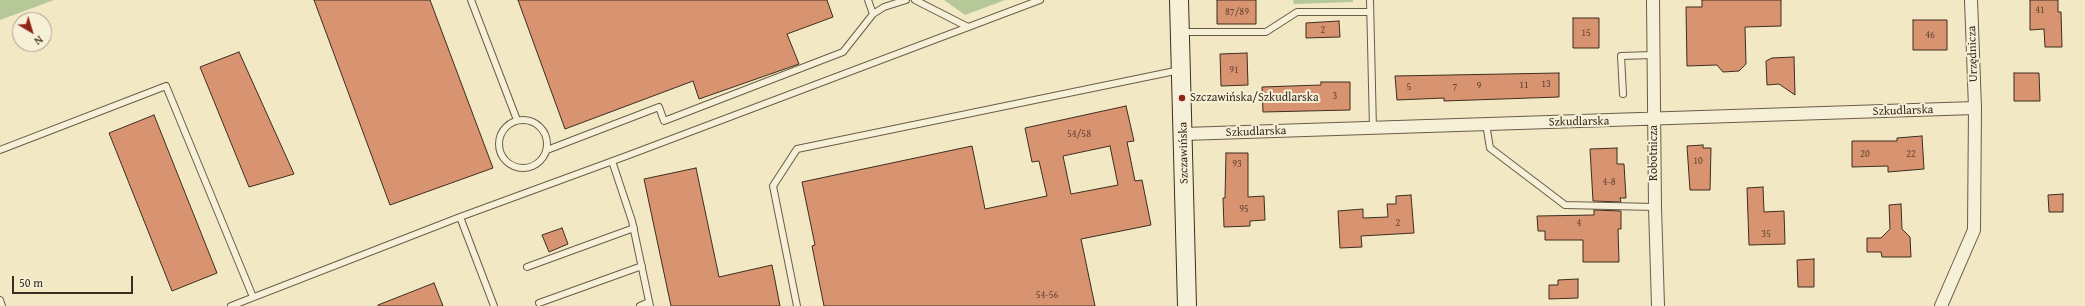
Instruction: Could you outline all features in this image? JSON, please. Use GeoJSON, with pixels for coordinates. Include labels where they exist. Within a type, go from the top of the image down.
{"type":"FeatureCollection","features":[{"type":"Feature","properties":{"kind":"street","name":"Szczawińska"},"geometry":{"type":"LineString","coordinates":[[1179,0],[1184,134],[1187,306]]}},
{"type":"Feature","properties":{"kind":"street","name":"Robotnicza"},"geometry":{"type":"LineString","coordinates":[[1653,0],[1655,207],[1658,306]]}},
{"type":"Feature","properties":{"kind":"street","name":"Urzędnicza"},"geometry":{"type":"LineString","coordinates":[[1941,306],[1974,230],[1975,108],[1971,0]]}},
{"type":"Feature","properties":{"kind":"street","name":"Szkudlarska"},"geometry":{"type":"LineString","coordinates":[[1184,134],[1654,120],[1975,108]]}},
{"type":"Feature","properties":{"kind":"lane"},"geometry":{"type":"LineString","coordinates":[[471,0],[517,120]]}},
{"type":"Feature","properties":{"kind":"lane"},"geometry":{"type":"LineString","coordinates":[[868,0],[873,14]]}},
{"type":"Feature","properties":{"kind":"lane"},"geometry":{"type":"LineString","coordinates":[[547,150],[659,107],[664,121],[843,52],[873,14],[884,7],[906,0]]}},
{"type":"Feature","properties":{"kind":"lane"},"geometry":{"type":"LineString","coordinates":[[915,0],[968,27]]}},
{"type":"Feature","properties":{"kind":"lane"},"geometry":{"type":"LineString","coordinates":[[231,306],[460,217],[1040,0]]}},
{"type":"Feature","properties":{"kind":"lane"},"geometry":{"type":"LineString","coordinates":[[1370,0],[1373,129]]}},
{"type":"Feature","properties":{"kind":"lane"},"geometry":{"type":"LineString","coordinates":[[1180,32],[1266,32],[1296,12],[1370,12]]}},
{"type":"Feature","properties":{"kind":"lane"},"geometry":{"type":"LineString","coordinates":[[1623,94],[1621,56],[1653,55]]}},
{"type":"Feature","properties":{"kind":"lane"},"geometry":{"type":"LineString","coordinates":[[798,306],[773,186],[797,149],[1181,70]]}},
{"type":"Feature","properties":{"kind":"lane"},"geometry":{"type":"LineString","coordinates":[[0,150],[166,86],[253,298]]}},
{"type":"Feature","properties":{"kind":"lane"},"geometry":{"type":"LineString","coordinates":[[517,120],[534,121],[540,126],[547,142],[547,150],[543,158],[531,167],[515,167],[503,158],[498,144],[499,136],[509,123],[517,120]]}},
{"type":"Feature","properties":{"kind":"lane"},"geometry":{"type":"LineString","coordinates":[[1486,124],[1490,148],[1565,205],[1655,207]]}},
{"type":"Feature","properties":{"kind":"lane"},"geometry":{"type":"LineString","coordinates":[[612,161],[634,228],[650,304],[640,306]]}},
{"type":"Feature","properties":{"kind":"lane"},"geometry":{"type":"LineString","coordinates":[[460,217],[494,306]]}},
{"type":"Feature","properties":{"kind":"lane"},"geometry":{"type":"LineString","coordinates":[[527,267],[634,228]]}},
{"type":"Feature","properties":{"kind":"lane"},"geometry":{"type":"LineString","coordinates":[[539,303],[642,266]]}},
{"type":"Feature","properties":{"kind":"lane"},"geometry":{"type":"LineString","coordinates":[[0,300],[2,306]]}},
{"type":"Feature","properties":{"kind":"green space"},"geometry":{"type":"Polygon","coordinates":[[[0,0],[54,0],[22,12],[12,12],[12,16],[0,20],[0,0]]]}},
{"type":"Feature","properties":{"kind":"green space"},"geometry":{"type":"Polygon","coordinates":[[[944,0],[1005,0],[965,15],[944,0]]]}},
{"type":"Feature","properties":{"kind":"green space"},"geometry":{"type":"Polygon","coordinates":[[[1293,0],[1353,0],[1353,2],[1294,4],[1293,0]]]}},
{"type":"Feature","properties":{"kind":"building"},"geometry":{"type":"Polygon","coordinates":[[[314,0],[430,0],[493,168],[390,205],[314,0]]]}},
{"type":"Feature","properties":{"kind":"building"},"geometry":{"type":"Polygon","coordinates":[[[518,0],[827,0],[833,17],[787,34],[799,64],[699,99],[693,81],[565,129],[518,0]]]}},
{"type":"Feature","properties":{"kind":"building"},"geometry":{"type":"Polygon","coordinates":[[[1217,0],[1256,0],[1256,24],[1217,24],[1217,0]]]}},
{"type":"Feature","properties":{"kind":"building"},"geometry":{"type":"Polygon","coordinates":[[[1702,0],[1781,0],[1781,26],[1745,27],[1746,64],[1739,71],[1723,72],[1717,65],[1687,66],[1686,7],[1702,7],[1702,0]]]}},
{"type":"Feature","properties":{"kind":"building"},"geometry":{"type":"Polygon","coordinates":[[[2030,0],[2058,0],[2058,12],[2061,12],[2062,47],[2045,47],[2044,29],[2030,30],[2030,0]]]}},
{"type":"Feature","properties":{"kind":"building"},"geometry":{"type":"Polygon","coordinates":[[[1573,18],[1599,18],[1599,48],[1573,48],[1573,18]]]}},
{"type":"Feature","properties":{"kind":"building"},"geometry":{"type":"Polygon","coordinates":[[[1913,20],[1947,20],[1947,50],[1913,50],[1913,20]]]}},
{"type":"Feature","properties":{"kind":"building"},"geometry":{"type":"Polygon","coordinates":[[[1339,21],[1340,37],[1306,38],[1306,23],[1339,21]]]}},
{"type":"Feature","properties":{"kind":"building"},"geometry":{"type":"Polygon","coordinates":[[[239,52],[294,174],[249,187],[200,67],[239,52]]]}},
{"type":"Feature","properties":{"kind":"building"},"geometry":{"type":"Polygon","coordinates":[[[1247,53],[1248,85],[1221,86],[1220,54],[1247,53]]]}},
{"type":"Feature","properties":{"kind":"building"},"geometry":{"type":"Polygon","coordinates":[[[1794,57],[1795,95],[1779,84],[1767,85],[1766,61],[1772,58],[1794,57]]]}},
{"type":"Feature","properties":{"kind":"building"},"geometry":{"type":"Polygon","coordinates":[[[1559,73],[1559,97],[1444,101],[1444,98],[1397,100],[1395,76],[1559,73]]]}},
{"type":"Feature","properties":{"kind":"building"},"geometry":{"type":"Polygon","coordinates":[[[2014,73],[2039,73],[2040,101],[2014,101],[2014,73]]]}},
{"type":"Feature","properties":{"kind":"building"},"geometry":{"type":"Polygon","coordinates":[[[1321,82],[1350,82],[1350,110],[1263,112],[1262,87],[1321,85],[1321,82]]]}},
{"type":"Feature","properties":{"kind":"building"},"geometry":{"type":"Polygon","coordinates":[[[1126,106],[1134,141],[1127,142],[1135,181],[1142,180],[1151,225],[1081,239],[1095,306],[824,306],[812,246],[815,245],[802,182],[972,146],[985,209],[1047,196],[1039,161],[1032,162],[1025,128],[1126,106]],[[1110,146],[1063,156],[1071,194],[1118,185],[1110,146]]]}},
{"type":"Feature","properties":{"kind":"building"},"geometry":{"type":"Polygon","coordinates":[[[154,115],[217,273],[172,291],[109,133],[154,115]]]}},
{"type":"Feature","properties":{"kind":"building"},"geometry":{"type":"Polygon","coordinates":[[[1922,136],[1924,169],[1888,172],[1888,166],[1852,167],[1852,141],[1897,141],[1897,138],[1922,136]]]}},
{"type":"Feature","properties":{"kind":"building"},"geometry":{"type":"Polygon","coordinates":[[[1703,145],[1703,148],[1711,148],[1710,190],[1690,190],[1687,146],[1703,145]]]}},
{"type":"Feature","properties":{"kind":"building"},"geometry":{"type":"Polygon","coordinates":[[[1617,148],[1617,164],[1624,164],[1626,198],[1620,198],[1621,202],[1593,201],[1590,149],[1617,148]]]}},
{"type":"Feature","properties":{"kind":"building"},"geometry":{"type":"Polygon","coordinates":[[[1226,153],[1248,153],[1248,197],[1264,196],[1265,220],[1250,221],[1250,226],[1224,227],[1223,198],[1225,198],[1226,153]]]}},
{"type":"Feature","properties":{"kind":"building"},"geometry":{"type":"Polygon","coordinates":[[[696,168],[719,277],[772,265],[780,306],[671,306],[644,179],[696,168]]]}},
{"type":"Feature","properties":{"kind":"building"},"geometry":{"type":"Polygon","coordinates":[[[1763,187],[1764,212],[1784,211],[1785,244],[1749,245],[1747,188],[1763,187]]]}},
{"type":"Feature","properties":{"kind":"building"},"geometry":{"type":"Polygon","coordinates":[[[2063,194],[2063,212],[2049,212],[2048,195],[2063,194]]]}},
{"type":"Feature","properties":{"kind":"building"},"geometry":{"type":"Polygon","coordinates":[[[1411,195],[1414,233],[1361,236],[1362,247],[1340,248],[1338,211],[1363,209],[1363,218],[1388,217],[1387,204],[1396,204],[1396,196],[1411,195]]]}},
{"type":"Feature","properties":{"kind":"building"},"geometry":{"type":"Polygon","coordinates":[[[1901,204],[1902,229],[1910,237],[1911,257],[1882,257],[1881,252],[1867,252],[1867,238],[1881,238],[1890,229],[1889,205],[1901,204]]]}},
{"type":"Feature","properties":{"kind":"building"},"geometry":{"type":"Polygon","coordinates":[[[1594,210],[1621,211],[1621,229],[1618,229],[1619,262],[1583,262],[1583,240],[1545,240],[1545,231],[1538,231],[1537,216],[1594,215],[1594,210]]]}},
{"type":"Feature","properties":{"kind":"building"},"geometry":{"type":"Polygon","coordinates":[[[562,228],[568,244],[549,252],[542,235],[562,228]]]}},
{"type":"Feature","properties":{"kind":"building"},"geometry":{"type":"Polygon","coordinates":[[[1814,259],[1814,287],[1798,287],[1797,260],[1814,259]]]}},
{"type":"Feature","properties":{"kind":"building"},"geometry":{"type":"Polygon","coordinates":[[[1578,279],[1578,298],[1549,299],[1549,285],[1558,285],[1558,280],[1578,279]]]}},
{"type":"Feature","properties":{"kind":"building"},"geometry":{"type":"Polygon","coordinates":[[[434,283],[443,306],[378,306],[378,305],[434,283]]]}},
{"type":"Feature","properties":{"kind":"place","name":"Szczawińska/Szkudlarska"},"geometry":{"type":"Point","coordinates":[1182,98]}}]}
